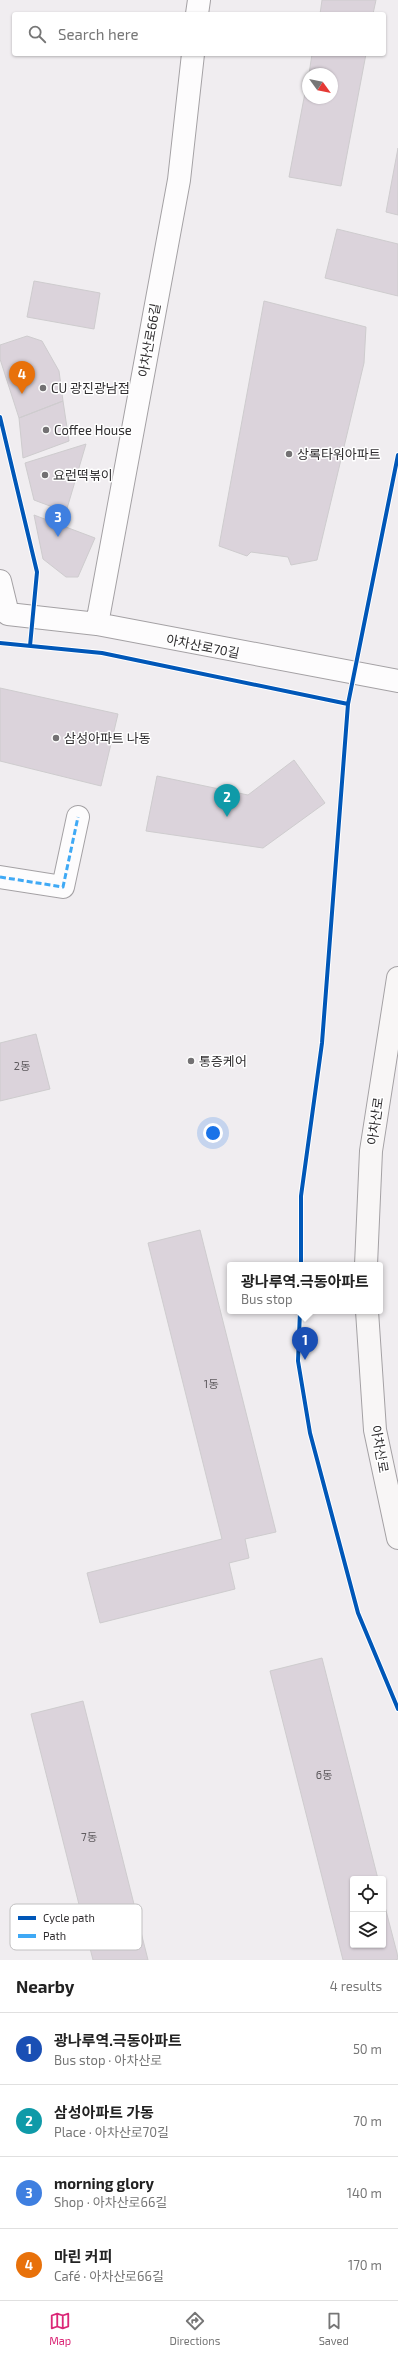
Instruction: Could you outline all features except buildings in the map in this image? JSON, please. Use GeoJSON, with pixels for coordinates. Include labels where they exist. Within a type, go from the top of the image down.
{"type":"FeatureCollection","features":[{"type":"Feature","properties":{"kind":"main road","name":"아차산로"},"geometry":{"type":"LineString","coordinates":[[366,1262],[370,1151],[398,978]]}},
{"type":"Feature","properties":{"kind":"main road","name":"아차산로"},"geometry":{"type":"LineString","coordinates":[[367,1314],[375,1430],[398,1538]]}},
{"type":"Feature","properties":{"kind":"street"},"geometry":{"type":"LineString","coordinates":[[197,12],[199,0]]}},
{"type":"Feature","properties":{"kind":"street","name":"아차산로66길"},"geometry":{"type":"LineString","coordinates":[[97,624],[179,180],[193,56]]}},
{"type":"Feature","properties":{"kind":"street","name":"아차산로70길"},"geometry":{"type":"LineString","coordinates":[[0,581],[4,615],[97,624],[398,681]]}},
{"type":"Feature","properties":{"kind":"street"},"geometry":{"type":"LineString","coordinates":[[0,876],[63,887],[78,817]]}},
{"type":"Feature","properties":{"kind":"marked path"},"geometry":{"type":"LineString","coordinates":[[0,877],[63,887],[78,817]]}},
{"type":"Feature","properties":{"kind":"cycle path"},"geometry":{"type":"LineString","coordinates":[[0,417],[37,572],[30,646]]}},
{"type":"Feature","properties":{"kind":"cycle path"},"geometry":{"type":"LineString","coordinates":[[301,1262],[301,1196],[322,1043],[348,704],[398,455]]}},
{"type":"Feature","properties":{"kind":"cycle path"},"geometry":{"type":"LineString","coordinates":[[0,643],[102,653],[348,704]]}},
{"type":"Feature","properties":{"kind":"cycle path"},"geometry":{"type":"LineString","coordinates":[[300,1314],[298,1361],[310,1433],[358,1613],[398,1709]]}},
{"type":"Feature","properties":{"kind":"place","name":"CU 광진광남점"},"geometry":{"type":"Point","coordinates":[43,388]}},
{"type":"Feature","properties":{"kind":"place","name":"마린 커피"},"geometry":{"type":"Point","coordinates":[22,394]}},
{"type":"Feature","properties":{"kind":"place","name":"Coffee House"},"geometry":{"type":"Point","coordinates":[46,430]}},
{"type":"Feature","properties":{"kind":"place","name":"상록타워아파트"},"geometry":{"type":"Point","coordinates":[289,454]}},
{"type":"Feature","properties":{"kind":"place","name":"요런떡볶이"},"geometry":{"type":"Point","coordinates":[45,475]}},
{"type":"Feature","properties":{"kind":"place","name":"morning glory"},"geometry":{"type":"Point","coordinates":[58,537]}},
{"type":"Feature","properties":{"kind":"place","name":"삼성아파트 나동"},"geometry":{"type":"Point","coordinates":[56,738]}},
{"type":"Feature","properties":{"kind":"place","name":"삼성아파트 가동"},"geometry":{"type":"Point","coordinates":[227,817]}},
{"type":"Feature","properties":{"kind":"place","name":"통증케어"},"geometry":{"type":"Point","coordinates":[191,1061]}},
{"type":"Feature","properties":{"kind":"place","name":"광나루역.극동아파트"},"geometry":{"type":"Point","coordinates":[305,1360]}}]}
